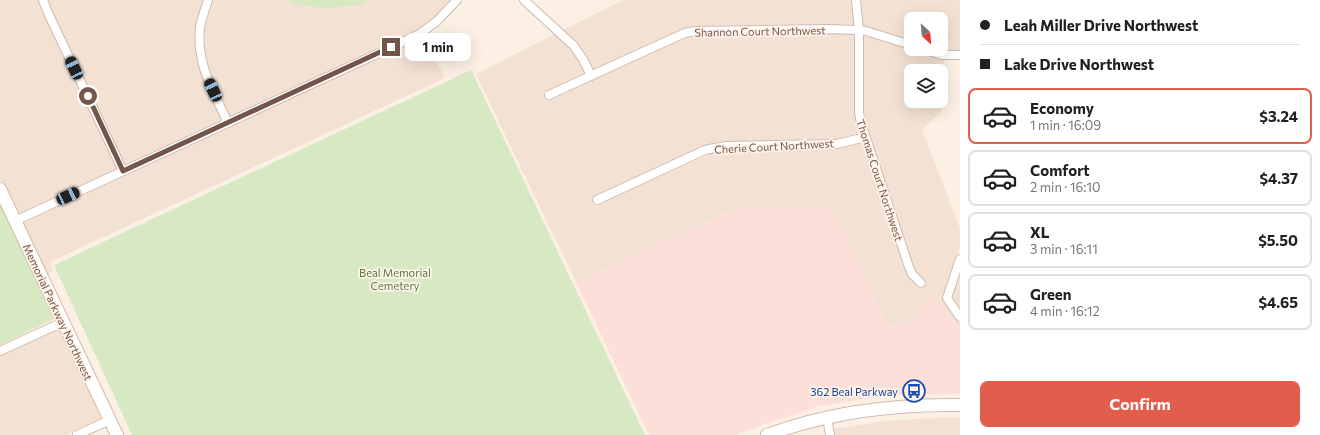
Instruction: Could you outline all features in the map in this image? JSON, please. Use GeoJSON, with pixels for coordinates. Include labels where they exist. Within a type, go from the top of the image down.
{"type":"FeatureCollection","features":[{"type":"Feature","properties":{"kind":"street"},"geometry":{"type":"LineString","coordinates":[[43,0],[123,171]]}},
{"type":"Feature","properties":{"kind":"street"},"geometry":{"type":"LineString","coordinates":[[208,0],[200,26],[200,56],[207,79],[228,123]]}},
{"type":"Feature","properties":{"kind":"street"},"geometry":{"type":"LineString","coordinates":[[15,221],[418,35],[438,21],[457,0]]}},
{"type":"Feature","properties":{"kind":"street"},"geometry":{"type":"LineString","coordinates":[[524,0],[574,46],[584,61],[591,76]]}},
{"type":"Feature","properties":{"kind":"street","name":"Thomas Court Northwest"},"geometry":{"type":"LineString","coordinates":[[856,0],[859,30],[859,113],[865,137],[909,267],[912,274],[921,283]]}},
{"type":"Feature","properties":{"kind":"street","name":"Shannon Court Northwest"},"geometry":{"type":"LineString","coordinates":[[549,96],[678,36],[695,31],[859,30],[904,43]]}},
{"type":"Feature","properties":{"kind":"street"},"geometry":{"type":"LineString","coordinates":[[948,55],[960,55]]}},
{"type":"Feature","properties":{"kind":"street","name":"Cherie Court Northwest"},"geometry":{"type":"LineString","coordinates":[[597,200],[705,150],[743,146],[837,144],[865,137]]}},
{"type":"Feature","properties":{"kind":"street","name":"Memorial Parkway Northwest"},"geometry":{"type":"LineString","coordinates":[[0,189],[117,435]]}},
{"type":"Feature","properties":{"kind":"street"},"geometry":{"type":"LineString","coordinates":[[960,259],[947,298],[960,317]]}},
{"type":"Feature","properties":{"kind":"street"},"geometry":{"type":"LineString","coordinates":[[0,351],[63,322]]}},
{"type":"Feature","properties":{"kind":"street"},"geometry":{"type":"LineString","coordinates":[[767,435],[827,417],[915,405],[960,405]]}},
{"type":"Feature","properties":{"kind":"street"},"geometry":{"type":"LineString","coordinates":[[827,417],[830,435]]}},
{"type":"Feature","properties":{"kind":"street"},"geometry":{"type":"LineString","coordinates":[[77,435],[110,420]]}},
{"type":"Feature","properties":{"kind":"shaded area"},"geometry":{"type":"Polygon","coordinates":[[[0,0],[39,0],[118,168],[17,215],[0,180],[0,0]]]}},
{"type":"Feature","properties":{"kind":"shaded area"},"geometry":{"type":"Polygon","coordinates":[[[47,0],[204,0],[197,24],[196,57],[204,80],[222,120],[125,165],[47,0]]]}},
{"type":"Feature","properties":{"kind":"shaded area"},"geometry":{"type":"Polygon","coordinates":[[[213,0],[289,0],[290,3],[361,5],[369,0],[451,0],[435,18],[416,31],[230,117],[211,77],[204,56],[205,27],[213,0]]]}},
{"type":"Feature","properties":{"kind":"shaded area"},"geometry":{"type":"Polygon","coordinates":[[[623,0],[852,0],[855,25],[694,26],[683,29],[592,70],[583,52],[563,30],[623,0]]]}},
{"type":"Feature","properties":{"kind":"shaded area"},"geometry":{"type":"Polygon","coordinates":[[[860,0],[960,0],[960,50],[948,50],[948,12],[904,12],[904,39],[863,26],[860,0]]]}},
{"type":"Feature","properties":{"kind":"shaded area"},"geometry":{"type":"Polygon","coordinates":[[[555,34],[571,49],[585,73],[544,93],[548,101],[696,35],[855,34],[855,112],[860,134],[836,139],[712,143],[591,198],[595,206],[715,152],[837,148],[862,143],[905,268],[909,276],[922,289],[926,282],[916,272],[912,265],[865,123],[863,113],[863,35],[904,47],[904,56],[934,56],[944,59],[944,64],[904,64],[904,108],[943,108],[942,111],[922,130],[960,228],[960,245],[943,297],[960,324],[960,327],[931,297],[915,319],[889,327],[832,209],[734,209],[576,282],[476,74],[555,34]]]}},
{"type":"Feature","properties":{"kind":"shaded area"},"geometry":{"type":"Polygon","coordinates":[[[424,37],[445,78],[52,261],[51,266],[53,271],[45,275],[21,224],[424,37]]]}},
{"type":"Feature","properties":{"kind":"shaded area"},"geometry":{"type":"Polygon","coordinates":[[[734,209],[832,209],[889,327],[915,319],[931,297],[960,327],[960,394],[889,395],[820,406],[736,435],[649,435],[576,282],[734,209]]]}},
{"type":"Feature","properties":{"kind":"shaded area"},"geometry":{"type":"Polygon","coordinates":[[[960,272],[960,309],[952,296],[960,272]]]}},
{"type":"Feature","properties":{"kind":"shaded area"},"geometry":{"type":"Polygon","coordinates":[[[61,328],[104,417],[66,435],[0,435],[0,356],[61,328]]]}},
{"type":"Feature","properties":{"kind":"shaded area"},"geometry":{"type":"Polygon","coordinates":[[[960,418],[960,435],[834,435],[833,429],[886,421],[960,418]]]}},
{"type":"Feature","properties":{"kind":"green space"},"geometry":{"type":"Polygon","coordinates":[[[289,0],[369,0],[361,5],[324,8],[290,3],[289,0]]]}},
{"type":"Feature","properties":{"kind":"green space","name":"Beal Memorial Cemetery"},"geometry":{"type":"Polygon","coordinates":[[[471,70],[645,435],[132,435],[54,265],[471,70]]]}},
{"type":"Feature","properties":{"kind":"green space"},"geometry":{"type":"Polygon","coordinates":[[[0,204],[56,318],[0,345],[0,204]]]}},
{"type":"Feature","properties":{"kind":"place","name":"362 Beal Parkway"},"geometry":{"type":"Point","coordinates":[914,391]}},
{"type":"Feature","properties":{"kind":"route"},"geometry":{"type":"LineString","coordinates":[[88,96],[123,171],[391,47]]}}]}
